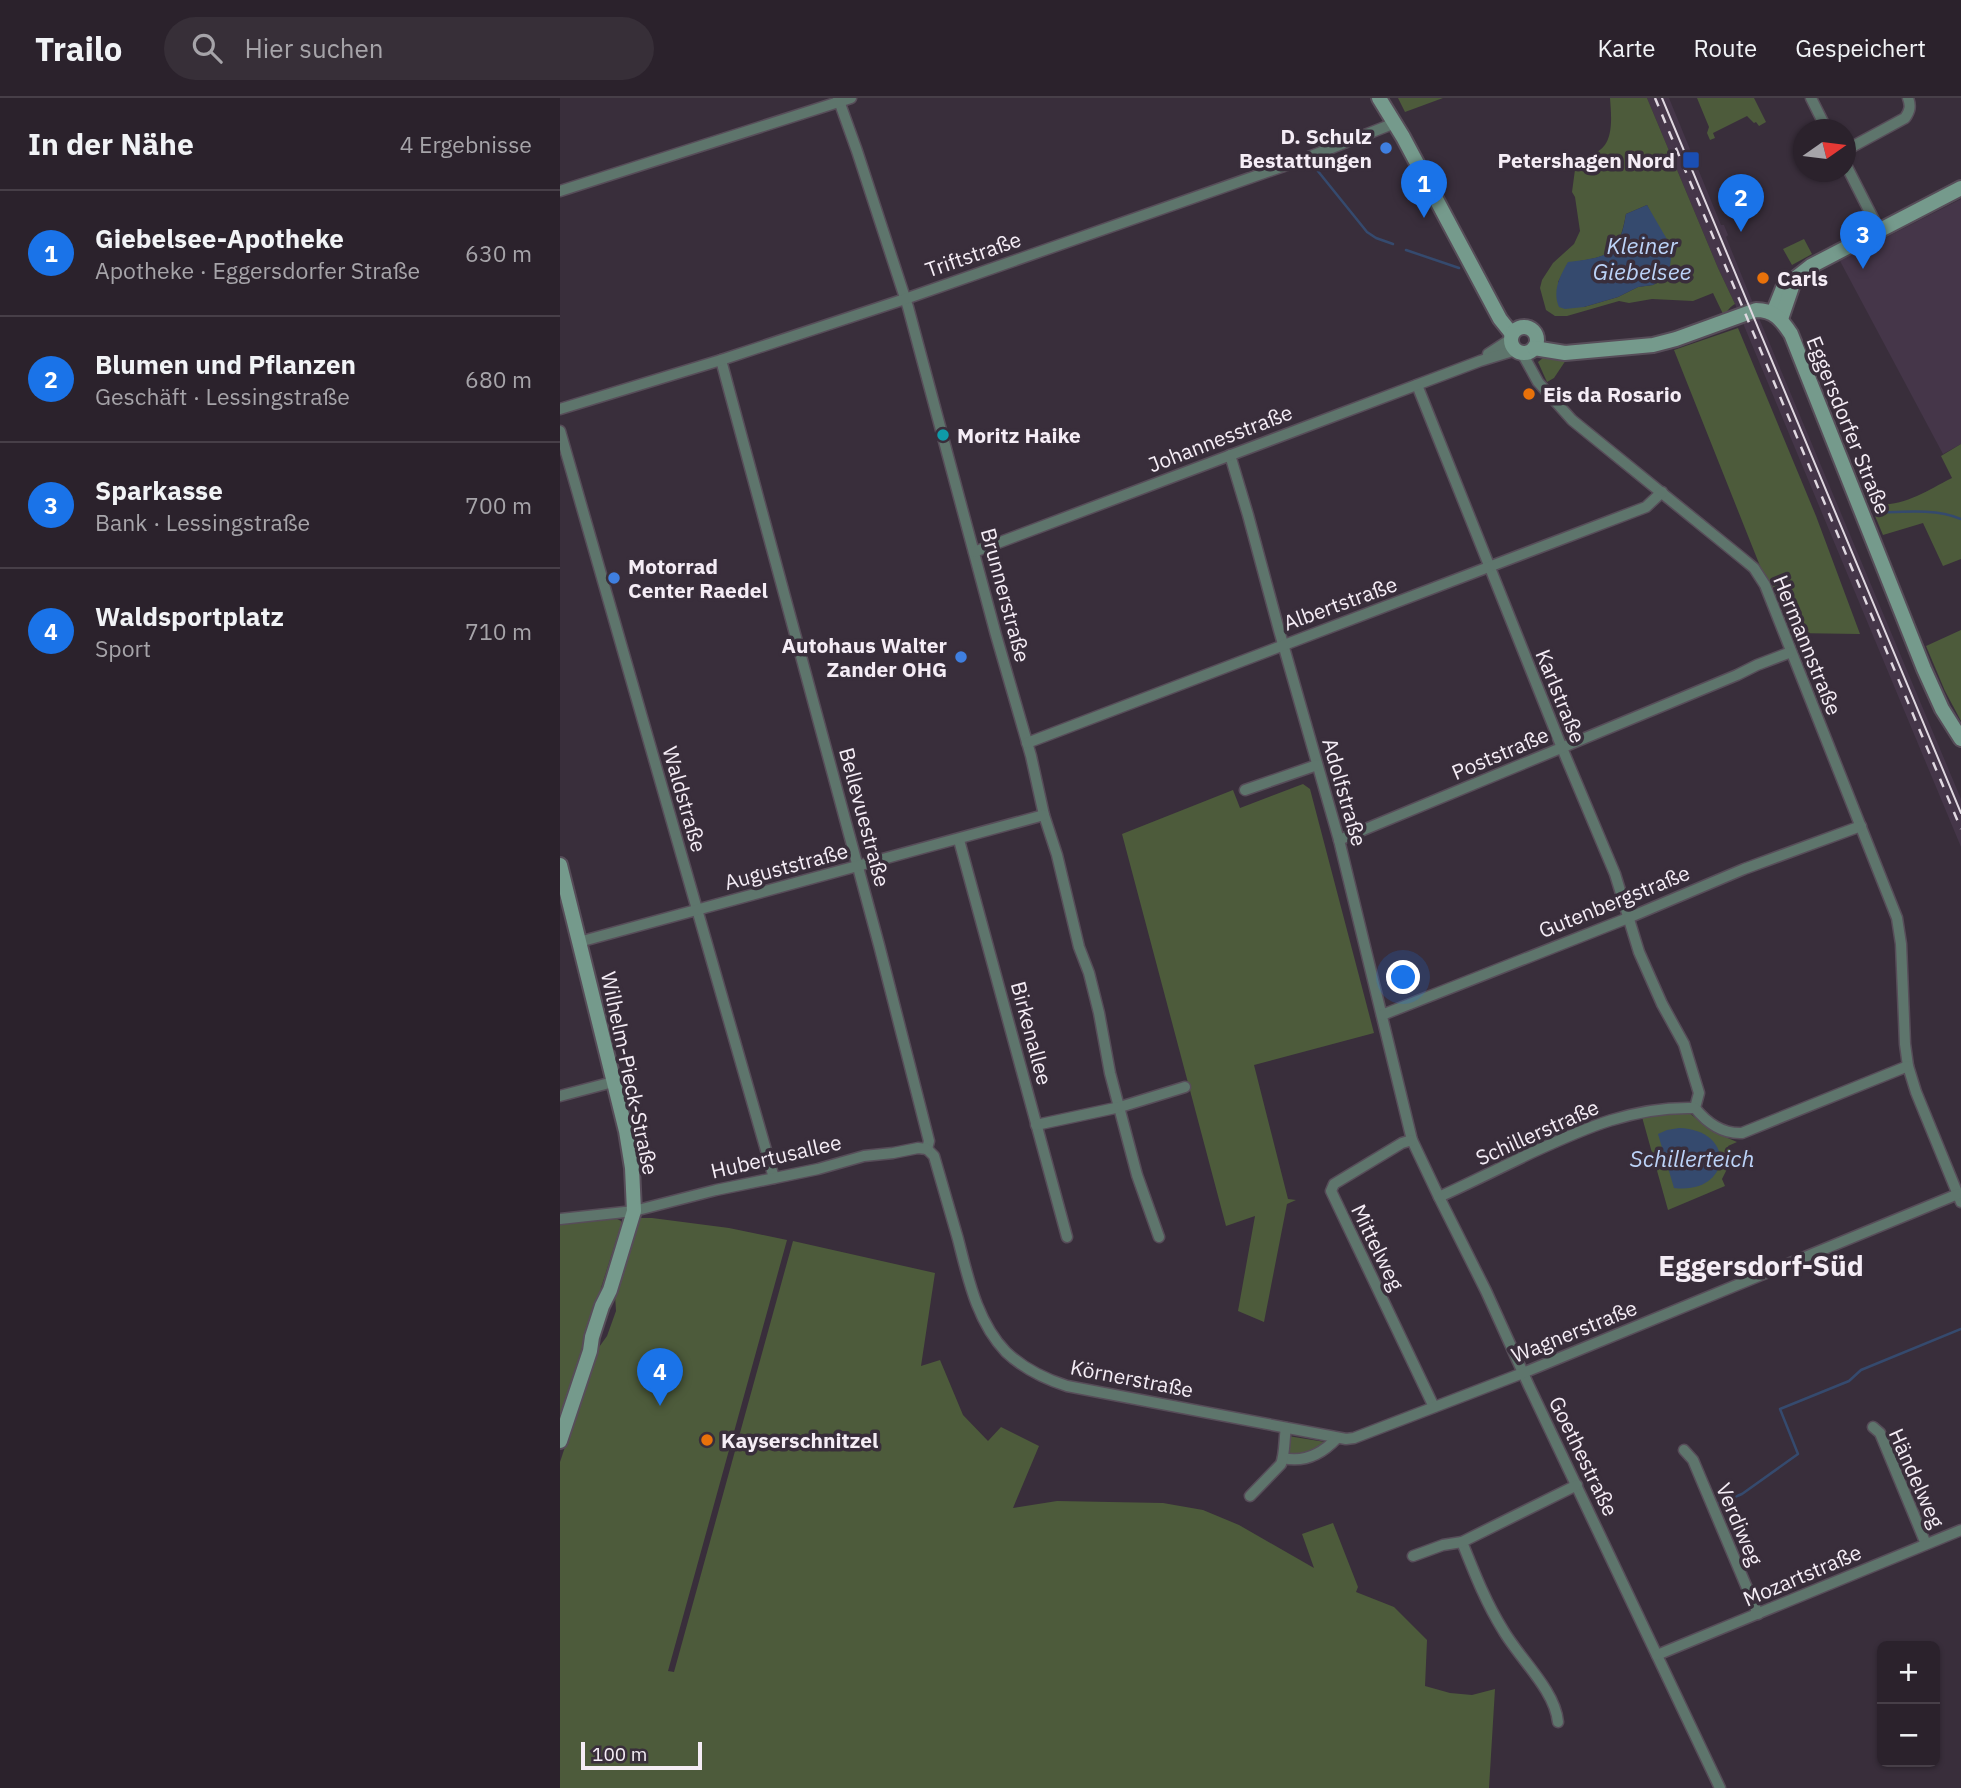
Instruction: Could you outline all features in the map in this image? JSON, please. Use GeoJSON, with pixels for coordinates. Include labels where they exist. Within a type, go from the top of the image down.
{"type":"FeatureCollection","features":[{"type":"Feature","properties":{"kind":"street"},"geometry":{"type":"LineString","coordinates":[[560,191],[851,98]]}},
{"type":"Feature","properties":{"kind":"street"},"geometry":{"type":"LineString","coordinates":[[1379,98],[1500,319],[1523,342],[1565,353],[1653,345],[1751,311],[1761,310],[1777,316],[1791,293],[1794,279],[1811,266],[1961,188]]}},
{"type":"Feature","properties":{"kind":"street"},"geometry":{"type":"LineString","coordinates":[[1811,98],[1822,119]]}},
{"type":"Feature","properties":{"kind":"street"},"geometry":{"type":"LineString","coordinates":[[1856,145],[1905,118],[1909,113],[1908,98]]}},
{"type":"Feature","properties":{"kind":"street","name":"Brunnerstraße"},"geometry":{"type":"LineString","coordinates":[[838,100],[905,299],[1031,755],[1079,947],[1089,973],[1110,1073],[1137,1175],[1159,1237]]}},
{"type":"Feature","properties":{"kind":"street","name":"Triftstraße"},"geometry":{"type":"LineString","coordinates":[[560,409],[721,360],[905,299],[1301,160],[1395,123]]}},
{"type":"Feature","properties":{"kind":"street"},"geometry":{"type":"LineString","coordinates":[[1855,182],[1879,230]]}},
{"type":"Feature","properties":{"kind":"street","name":"Eggersdorfer Straße"},"geometry":{"type":"LineString","coordinates":[[1777,316],[1790,334],[1935,695],[1961,739]]}},
{"type":"Feature","properties":{"kind":"street","name":"Johannesstraße"},"geometry":{"type":"LineString","coordinates":[[974,552],[1480,361],[1523,342]]}},
{"type":"Feature","properties":{"kind":"street","name":"Hermannstraße"},"geometry":{"type":"LineString","coordinates":[[1523,342],[1533,374],[1572,419],[1742,558],[1760,576],[1897,918],[1908,1066],[1959,1198]]}},
{"type":"Feature","properties":{"kind":"street","name":"Bellevuestraße"},"geometry":{"type":"LineString","coordinates":[[721,360],[858,866],[929,1141],[927,1149],[934,1156],[970,1282]]}},
{"type":"Feature","properties":{"kind":"street","name":"Karlstraße"},"geometry":{"type":"LineString","coordinates":[[1417,385],[1615,874],[1639,952],[1684,1044],[1699,1093],[1695,1108]]}},
{"type":"Feature","properties":{"kind":"street","name":"Waldstraße"},"geometry":{"type":"LineString","coordinates":[[560,430],[774,1178]]}},
{"type":"Feature","properties":{"kind":"street","name":"Adolfstraße"},"geometry":{"type":"LineString","coordinates":[[1230,455],[1339,840],[1413,1141]]}},
{"type":"Feature","properties":{"kind":"street","name":"Albertstraße"},"geometry":{"type":"LineString","coordinates":[[1027,743],[1646,507],[1662,492]]}},
{"type":"Feature","properties":{"kind":"street","name":"Poststraße"},"geometry":{"type":"LineString","coordinates":[[1339,840],[1791,652]]}},
{"type":"Feature","properties":{"kind":"street"},"geometry":{"type":"LineString","coordinates":[[1245,790],[1317,765]]}},
{"type":"Feature","properties":{"kind":"street","name":"Auguststraße"},"geometry":{"type":"LineString","coordinates":[[579,942],[1044,815]]}},
{"type":"Feature","properties":{"kind":"street","name":"Gutenbergstraße"},"geometry":{"type":"LineString","coordinates":[[1382,1015],[1744,869],[1861,826]]}},
{"type":"Feature","properties":{"kind":"street","name":"Birkenallee"},"geometry":{"type":"LineString","coordinates":[[959,840],[1067,1237]]}},
{"type":"Feature","properties":{"kind":"street","name":"Wilhelm-Pieck-Straße"},"geometry":{"type":"LineString","coordinates":[[560,865],[631,1159],[635,1211],[560,1441]]}},
{"type":"Feature","properties":{"kind":"street"},"geometry":{"type":"LineString","coordinates":[[1695,1108],[1716,1128],[1729,1133],[1742,1133],[1908,1066]]}},
{"type":"Feature","properties":{"kind":"street"},"geometry":{"type":"LineString","coordinates":[[560,1096],[613,1082]]}},
{"type":"Feature","properties":{"kind":"street"},"geometry":{"type":"LineString","coordinates":[[1037,1125],[1120,1107],[1185,1087]]}},
{"type":"Feature","properties":{"kind":"street","name":"Schillerstraße"},"geometry":{"type":"LineString","coordinates":[[1439,1197],[1592,1125],[1651,1109],[1695,1108]]}},
{"type":"Feature","properties":{"kind":"street","name":"Goethestraße"},"geometry":{"type":"LineString","coordinates":[[1413,1141],[1720,1788]]}},
{"type":"Feature","properties":{"kind":"street","name":"Mittelweg"},"geometry":{"type":"LineString","coordinates":[[1413,1141],[1402,1143],[1334,1184],[1331,1191],[1434,1407]]}},
{"type":"Feature","properties":{"kind":"street","name":"Hubertusallee"},"geometry":{"type":"LineString","coordinates":[[560,1219],[635,1211],[864,1156],[927,1149]]}},
{"type":"Feature","properties":{"kind":"street","name":"Wagnerstraße"},"geometry":{"type":"LineString","coordinates":[[1283,1458],[1295,1461],[1314,1456],[1337,1438],[1354,1438],[1523,1373],[1959,1198]]}},
{"type":"Feature","properties":{"kind":"street","name":"Körnerstraße"},"geometry":{"type":"LineString","coordinates":[[970,1282],[982,1314],[998,1341],[1019,1362],[1049,1380],[1067,1386],[1337,1438]]}},
{"type":"Feature","properties":{"kind":"street","name":"Händelweg"},"geometry":{"type":"LineString","coordinates":[[1873,1427],[1880,1433],[1926,1545]]}},
{"type":"Feature","properties":{"kind":"street"},"geometry":{"type":"LineString","coordinates":[[1250,1496],[1279,1467],[1283,1458],[1286,1428]]}},
{"type":"Feature","properties":{"kind":"street","name":"Verdiweg"},"geometry":{"type":"LineString","coordinates":[[1684,1450],[1693,1460],[1758,1614]]}},
{"type":"Feature","properties":{"kind":"street"},"geometry":{"type":"LineString","coordinates":[[1413,1556],[1443,1545],[1462,1542],[1577,1485]]}},
{"type":"Feature","properties":{"kind":"street","name":"Mozartstraße"},"geometry":{"type":"LineString","coordinates":[[1657,1655],[1961,1530]]}},
{"type":"Feature","properties":{"kind":"street"},"geometry":{"type":"LineString","coordinates":[[1462,1542],[1487,1601],[1542,1685],[1557,1712],[1558,1722]]}},
{"type":"Feature","properties":{"kind":"shaded area"},"geometry":{"type":"Polygon","coordinates":[[[1647,98],[1669,98],[1721,225],[1724,225],[1728,235],[1726,237],[1759,318],[1961,799],[1961,847],[1735,304],[1647,98]]]}},
{"type":"Feature","properties":{"kind":"shaded area"},"geometry":{"type":"Polygon","coordinates":[[[1961,199],[1961,444],[1943,454],[1840,261],[1961,199]]]}},
{"type":"Feature","properties":{"kind":"green space"},"geometry":{"type":"Polygon","coordinates":[[[1398,98],[1443,98],[1405,112],[1398,98]]]}},
{"type":"Feature","properties":{"kind":"green space"},"geometry":{"type":"Polygon","coordinates":[[[1610,98],[1647,98],[1735,304],[1725,313],[1723,314],[1713,293],[1693,301],[1619,301],[1567,316],[1555,316],[1546,310],[1540,288],[1542,280],[1553,263],[1574,244],[1580,231],[1572,192],[1576,162],[1597,152],[1607,142],[1611,128],[1610,98]],[[1647,205],[1626,214],[1615,247],[1602,256],[1568,263],[1558,282],[1584,307],[1618,297],[1638,287],[1653,285],[1669,276],[1654,219],[1647,205]]]}},
{"type":"Feature","properties":{"kind":"green space"},"geometry":{"type":"Polygon","coordinates":[[[1697,98],[1754,98],[1766,122],[1759,126],[1747,116],[1713,133],[1715,138],[1710,140],[1707,133],[1709,127],[1697,98]]]}},
{"type":"Feature","properties":{"kind":"green space"},"geometry":{"type":"Polygon","coordinates":[[[1804,239],[1812,254],[1792,265],[1783,249],[1804,239]]]}},
{"type":"Feature","properties":{"kind":"green space"},"geometry":{"type":"Polygon","coordinates":[[[1738,328],[1816,516],[1860,634],[1792,633],[1774,588],[1762,571],[1674,350],[1738,328]]]}},
{"type":"Feature","properties":{"kind":"green space"},"geometry":{"type":"Polygon","coordinates":[[[1544,357],[1568,357],[1554,378],[1547,382],[1538,362],[1544,357]]]}},
{"type":"Feature","properties":{"kind":"green space"},"geometry":{"type":"Polygon","coordinates":[[[1961,444],[1961,559],[1943,566],[1923,523],[1883,535],[1870,504],[1903,501],[1952,478],[1941,456],[1961,444]]]}},
{"type":"Feature","properties":{"kind":"green space"},"geometry":{"type":"Polygon","coordinates":[[[1961,630],[1961,721],[1926,646],[1961,630]]]}},
{"type":"Feature","properties":{"kind":"green space"},"geometry":{"type":"Polygon","coordinates":[[[1303,784],[1310,789],[1374,1033],[1254,1065],[1288,1199],[1296,1200],[1287,1204],[1264,1322],[1238,1311],[1255,1216],[1226,1226],[1122,834],[1233,790],[1240,808],[1303,784]]]}},
{"type":"Feature","properties":{"kind":"green space"},"geometry":{"type":"Polygon","coordinates":[[[1664,1112],[1689,1113],[1716,1133],[1737,1142],[1728,1146],[1733,1157],[1722,1179],[1725,1186],[1668,1210],[1642,1117],[1664,1112]]]}},
{"type":"Feature","properties":{"kind":"green space"},"geometry":{"type":"Polygon","coordinates":[[[640,1218],[729,1228],[787,1240],[668,1671],[674,1672],[793,1241],[935,1273],[921,1366],[940,1360],[963,1415],[988,1441],[1001,1427],[1039,1446],[1013,1508],[1057,1501],[1163,1503],[1203,1510],[1239,1525],[1314,1568],[1302,1534],[1333,1523],[1358,1587],[1356,1592],[1394,1607],[1427,1640],[1425,1686],[1450,1693],[1472,1695],[1495,1689],[1489,1788],[560,1788],[560,1462],[597,1350],[607,1336],[616,1311],[615,1295],[640,1218]]]}},
{"type":"Feature","properties":{"kind":"green space"},"geometry":{"type":"Polygon","coordinates":[[[621,1221],[621,1225],[560,1417],[560,1222],[621,1221]]]}},
{"type":"Feature","properties":{"kind":"green space"},"geometry":{"type":"Polygon","coordinates":[[[1288,1436],[1325,1442],[1324,1447],[1303,1457],[1287,1454],[1288,1436]]]}},
{"type":"Feature","properties":{"kind":"water","name":"Kleiner Giebelsee"},"geometry":{"type":"Polygon","coordinates":[[[1647,205],[1672,248],[1669,276],[1653,285],[1638,287],[1618,297],[1584,307],[1559,307],[1557,289],[1568,262],[1602,256],[1609,252],[1620,239],[1626,214],[1647,205]]]}},
{"type":"Feature","properties":{"kind":"water","name":"Schillerteich"},"geometry":{"type":"Polygon","coordinates":[[[1679,1128],[1698,1131],[1711,1139],[1718,1150],[1720,1161],[1716,1173],[1707,1182],[1693,1188],[1674,1188],[1658,1134],[1679,1128]]]}},
{"type":"Feature","properties":{"kind":"waterway"},"geometry":{"type":"LineString","coordinates":[[1313,165],[1367,232],[1393,244]]}},
{"type":"Feature","properties":{"kind":"waterway"},"geometry":{"type":"LineString","coordinates":[[1406,250],[1459,268]]}},
{"type":"Feature","properties":{"kind":"waterway"},"geometry":{"type":"LineString","coordinates":[[1874,513],[1929,512],[1961,519]]}},
{"type":"Feature","properties":{"kind":"waterway"},"geometry":{"type":"LineString","coordinates":[[1717,1504],[1742,1494],[1798,1454],[1780,1409],[1849,1381],[1861,1370],[1961,1329]]}},
{"type":"Feature","properties":{"kind":"tram line"},"geometry":{"type":"LineString","coordinates":[[1662,98],[1961,813]]}},
{"type":"Feature","properties":{"kind":"railway"},"geometry":{"type":"LineString","coordinates":[[1655,98],[1961,829]]}},
{"type":"Feature","properties":{"kind":"place","name":"D. Schulz Bestattungen"},"geometry":{"type":"Point","coordinates":[1386,148]}},
{"type":"Feature","properties":{"kind":"place","name":"Petershagen Nord"},"geometry":{"type":"Point","coordinates":[1691,160]}},
{"type":"Feature","properties":{"kind":"place","name":"Giebelsee-Apotheke"},"geometry":{"type":"Point","coordinates":[1424,218]}},
{"type":"Feature","properties":{"kind":"place","name":"Blumen und Pflanzen"},"geometry":{"type":"Point","coordinates":[1741,232]}},
{"type":"Feature","properties":{"kind":"place","name":"Sparkasse"},"geometry":{"type":"Point","coordinates":[1863,269]}},
{"type":"Feature","properties":{"kind":"place","name":"Carls"},"geometry":{"type":"Point","coordinates":[1763,278]}},
{"type":"Feature","properties":{"kind":"place","name":"Eis da Rosario"},"geometry":{"type":"Point","coordinates":[1529,394]}},
{"type":"Feature","properties":{"kind":"place","name":"Moritz Haike"},"geometry":{"type":"Point","coordinates":[943,435]}},
{"type":"Feature","properties":{"kind":"place","name":"Motorrad Center Raedel"},"geometry":{"type":"Point","coordinates":[614,578]}},
{"type":"Feature","properties":{"kind":"place","name":"Autohaus Walter Zander OHG"},"geometry":{"type":"Point","coordinates":[961,657]}},
{"type":"Feature","properties":{"kind":"place","name":"Waldsportplatz"},"geometry":{"type":"Point","coordinates":[660,1406]}},
{"type":"Feature","properties":{"kind":"place","name":"Kayserschnitzel"},"geometry":{"type":"Point","coordinates":[707,1440]}},
{"type":"Feature","properties":{"kind":"district","name":"Eggersdorf-Süd"},"geometry":{"type":"Point","coordinates":[1761,1265]}}]}
